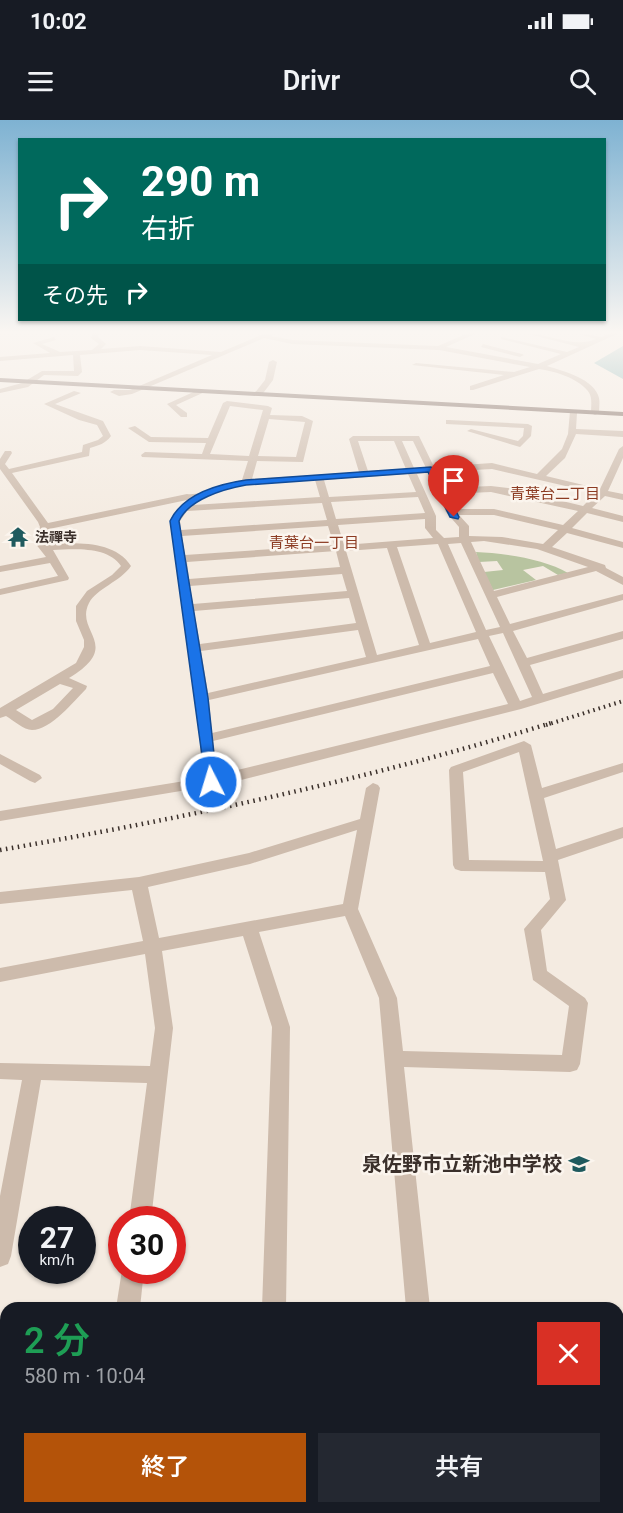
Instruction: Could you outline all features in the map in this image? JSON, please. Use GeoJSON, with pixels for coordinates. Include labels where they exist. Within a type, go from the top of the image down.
{"type":"FeatureCollection","features":[{"type":"Feature","properties":{"kind":"main road"},"geometry":{"type":"LineString","coordinates":[[324,398],[623,414]]}},
{"type":"Feature","properties":{"kind":"street"},"geometry":{"type":"LineString","coordinates":[[0,481],[9,475],[86,454],[86,447],[101,442],[107,435],[100,423],[48,404],[64,398]]}},
{"type":"Feature","properties":{"kind":"street"},"geometry":{"type":"LineString","coordinates":[[183,414],[171,404],[185,398]]}},
{"type":"Feature","properties":{"kind":"street"},"geometry":{"type":"LineString","coordinates":[[595,398],[595,413]]}},
{"type":"Feature","properties":{"kind":"street"},"geometry":{"type":"LineString","coordinates":[[205,457],[227,403],[268,408],[246,482]]}},
{"type":"Feature","properties":{"kind":"street"},"geometry":{"type":"LineString","coordinates":[[502,425],[506,409]]}},
{"type":"Feature","properties":{"kind":"street"},"geometry":{"type":"LineString","coordinates":[[540,476],[561,458],[568,448],[574,431],[573,413]]}},
{"type":"Feature","properties":{"kind":"street"},"geometry":{"type":"LineString","coordinates":[[145,455],[300,460],[309,421],[302,418],[266,417]]}},
{"type":"Feature","properties":{"kind":"street"},"geometry":{"type":"LineString","coordinates":[[502,425],[528,426],[527,435],[471,431],[451,426],[502,425]]}},
{"type":"Feature","properties":{"kind":"street"},"geometry":{"type":"LineString","coordinates":[[132,428],[149,439],[212,441]]}},
{"type":"Feature","properties":{"kind":"street"},"geometry":{"type":"LineString","coordinates":[[574,431],[623,434]]}},
{"type":"Feature","properties":{"kind":"street"},"geometry":{"type":"LineString","coordinates":[[364,474],[353,439],[416,438],[451,513],[464,526],[464,538],[539,699]]}},
{"type":"Feature","properties":{"kind":"street"},"geometry":{"type":"LineString","coordinates":[[397,439],[431,516],[429,525],[432,532],[442,541],[516,706]]}},
{"type":"Feature","properties":{"kind":"street"},"geometry":{"type":"LineString","coordinates":[[544,549],[603,492],[623,449]]}},
{"type":"Feature","properties":{"kind":"street"},"geometry":{"type":"LineString","coordinates":[[8,453],[1,464],[45,527]]}},
{"type":"Feature","properties":{"kind":"street"},"geometry":{"type":"LineString","coordinates":[[211,782],[202,698],[175,521],[184,508],[197,498],[224,486],[246,482],[492,466],[623,497]]}},
{"type":"Feature","properties":{"kind":"street"},"geometry":{"type":"LineString","coordinates":[[319,477],[372,658]]}},
{"type":"Feature","properties":{"kind":"street"},"geometry":{"type":"LineString","coordinates":[[441,491],[491,489],[623,519]]}},
{"type":"Feature","properties":{"kind":"street"},"geometry":{"type":"LineString","coordinates":[[184,508],[422,494]]}},
{"type":"Feature","properties":{"kind":"street"},"geometry":{"type":"LineString","coordinates":[[45,527],[187,497],[197,498]]}},
{"type":"Feature","properties":{"kind":"street"},"geometry":{"type":"LineString","coordinates":[[451,513],[494,512],[623,545]]}},
{"type":"Feature","properties":{"kind":"street"},"geometry":{"type":"LineString","coordinates":[[177,532],[431,516]]}},
{"type":"Feature","properties":{"kind":"street"},"geometry":{"type":"LineString","coordinates":[[0,592],[64,578],[46,547],[40,543],[45,527]]}},
{"type":"Feature","properties":{"kind":"street"},"geometry":{"type":"LineString","coordinates":[[180,559],[464,538],[502,539],[544,549],[601,567],[623,582]]}},
{"type":"Feature","properties":{"kind":"street"},"geometry":{"type":"LineString","coordinates":[[391,545],[426,646]]}},
{"type":"Feature","properties":{"kind":"street"},"geometry":{"type":"LineString","coordinates":[[4,713],[81,666],[90,655],[92,645],[81,616],[81,607],[86,598],[115,578],[126,566],[119,555],[111,552],[83,548],[46,547]]}},
{"type":"Feature","properties":{"kind":"street"},"geometry":{"type":"LineString","coordinates":[[0,569],[52,559]]}},
{"type":"Feature","properties":{"kind":"street"},"geometry":{"type":"LineString","coordinates":[[491,595],[601,567]]}},
{"type":"Feature","properties":{"kind":"street"},"geometry":{"type":"LineString","coordinates":[[184,583],[347,570]]}},
{"type":"Feature","properties":{"kind":"street"},"geometry":{"type":"LineString","coordinates":[[187,608],[355,594]]}},
{"type":"Feature","properties":{"kind":"street"},"geometry":{"type":"LineString","coordinates":[[202,698],[506,629],[623,597]]}},
{"type":"Feature","properties":{"kind":"street"},"geometry":{"type":"LineString","coordinates":[[194,648],[363,626]]}},
{"type":"Feature","properties":{"kind":"street"},"geometry":{"type":"LineString","coordinates":[[524,663],[623,635]]}},
{"type":"Feature","properties":{"kind":"street"},"geometry":{"type":"LineString","coordinates":[[207,738],[497,668]]}},
{"type":"Feature","properties":{"kind":"street"},"geometry":{"type":"LineString","coordinates":[[0,816],[211,782],[516,706],[623,674]]}},
{"type":"Feature","properties":{"kind":"street"},"geometry":{"type":"LineString","coordinates":[[4,713],[32,726],[58,712],[81,686],[61,680]]}},
{"type":"Feature","properties":{"kind":"street"},"geometry":{"type":"LineString","coordinates":[[395,1059],[570,1064],[579,1003],[539,975],[532,929],[558,900],[551,862],[537,795],[524,745],[456,770],[461,865],[551,862],[623,832]]}},
{"type":"Feature","properties":{"kind":"street"},"geometry":{"type":"LineString","coordinates":[[0,758],[35,778]]}},
{"type":"Feature","properties":{"kind":"street"},"geometry":{"type":"LineString","coordinates":[[537,795],[623,767]]}},
{"type":"Feature","properties":{"kind":"street"},"geometry":{"type":"LineString","coordinates":[[373,788],[350,909],[388,998],[417,1302]]}},
{"type":"Feature","properties":{"kind":"street"},"geometry":{"type":"LineString","coordinates":[[0,898],[139,883],[250,858],[366,822]]}},
{"type":"Feature","properties":{"kind":"street"},"geometry":{"type":"LineString","coordinates":[[139,883],[152,945],[164,1029],[142,1206]]}},
{"type":"Feature","properties":{"kind":"street"},"geometry":{"type":"LineString","coordinates":[[0,975],[350,909]]}},
{"type":"Feature","properties":{"kind":"street"},"geometry":{"type":"LineString","coordinates":[[249,927],[281,1027],[274,1302]]}},
{"type":"Feature","properties":{"kind":"street"},"geometry":{"type":"LineString","coordinates":[[0,1071],[159,1075]]}},
{"type":"Feature","properties":{"kind":"street"},"geometry":{"type":"LineString","coordinates":[[0,1256],[7,1185],[33,1072]]}},
{"type":"Feature","properties":{"kind":"street"},"geometry":{"type":"LineString","coordinates":[[129,1302],[131,1284]]}},
{"type":"Feature","properties":{"kind":"green space"},"geometry":{"type":"Polygon","coordinates":[[[476,552],[536,560],[568,573],[558,575],[543,566],[523,570],[536,580],[493,590],[484,572],[503,570],[497,561],[479,562],[476,552]]]}},
{"type":"Feature","properties":{"kind":"railway"},"geometry":{"type":"LineString","coordinates":[[546,725],[623,701]]}},
{"type":"Feature","properties":{"kind":"railway"},"geometry":{"type":"LineString","coordinates":[[0,850],[139,825],[277,796],[415,762],[551,723]]}},
{"type":"Feature","properties":{"kind":"place","name":"法禪寺"},"geometry":{"type":"Point","coordinates":[18,537]}},
{"type":"Feature","properties":{"kind":"place","name":"泉佐野市立新池中学校"},"geometry":{"type":"Point","coordinates":[579,1164]}},
{"type":"Feature","properties":{"kind":"district","name":"青葉台二丁目"},"geometry":{"type":"Point","coordinates":[555,494]}},
{"type":"Feature","properties":{"kind":"district","name":"青葉台一丁目"},"geometry":{"type":"Point","coordinates":[314,543]}},
{"type":"Feature","properties":{"kind":"route"},"geometry":{"type":"LineString","coordinates":[[211,782],[202,698],[175,521],[178,514],[206,493],[224,486],[246,482],[431,470],[454,517]]}}]}
